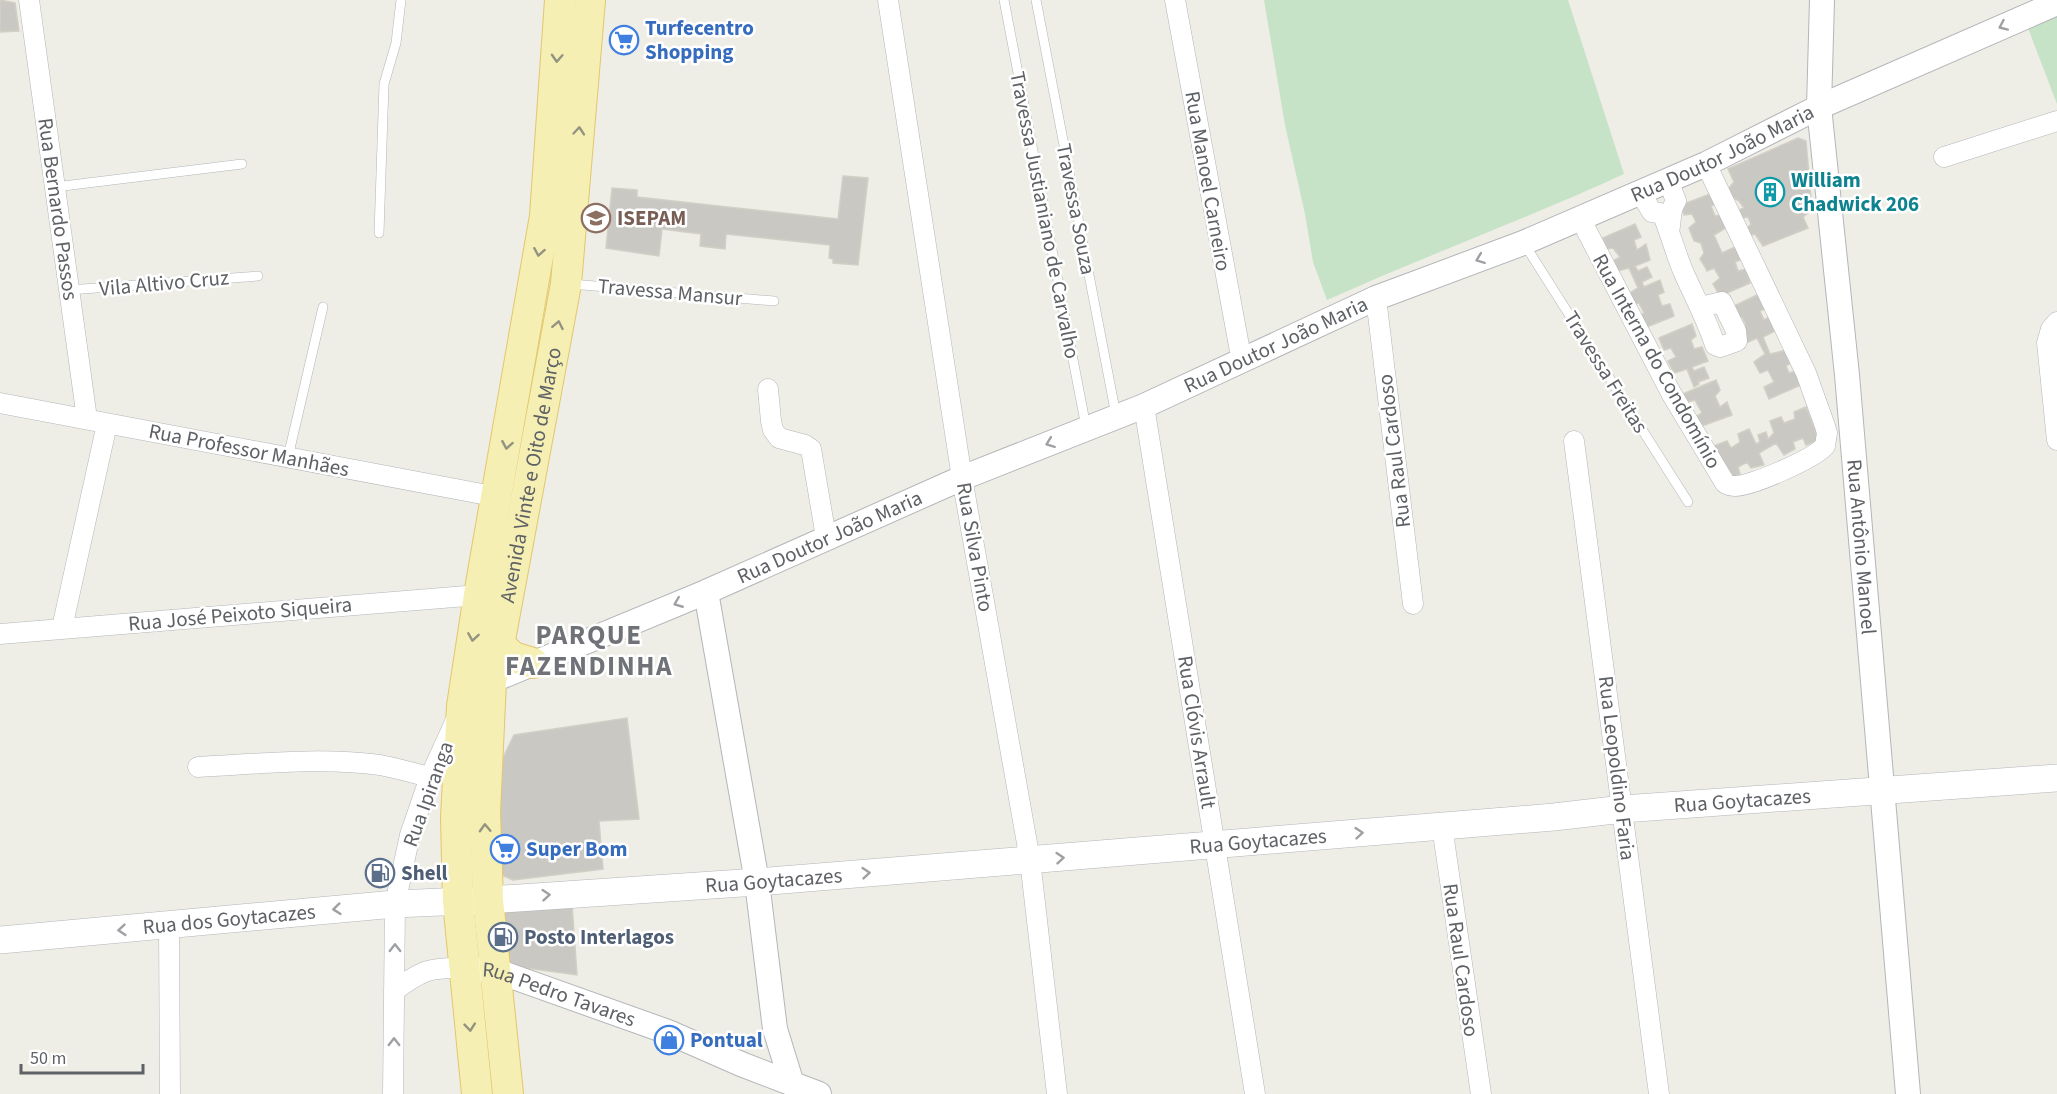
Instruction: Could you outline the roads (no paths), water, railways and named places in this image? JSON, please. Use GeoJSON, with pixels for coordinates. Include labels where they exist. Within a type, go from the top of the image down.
{"type":"FeatureCollection","features":[{"type":"Feature","properties":{"kind":"main road","name":"Avenida Vinte e Oito de Março"},"geometry":{"type":"LineString","coordinates":[[464,968],[458,901],[456,818],[462,706],[545,216],[560,0]]}},
{"type":"Feature","properties":{"kind":"main road","name":"Avenida Vinte e Oito de Março"},"geometry":{"type":"LineString","coordinates":[[508,1094],[488,900],[485,812],[491,681],[566,284],[590,0]]}},
{"type":"Feature","properties":{"kind":"main road"},"geometry":{"type":"LineString","coordinates":[[499,645],[513,657],[533,663]]}},
{"type":"Feature","properties":{"kind":"main road"},"geometry":{"type":"LineString","coordinates":[[462,706],[471,693],[491,681]]}},
{"type":"Feature","properties":{"kind":"main road","name":"Rua Goytacazes"},"geometry":{"type":"LineString","coordinates":[[458,901],[757,882],[1623,809],[2057,778]]}},
{"type":"Feature","properties":{"kind":"main road","name":"Rua dos Goytacazes"},"geometry":{"type":"LineString","coordinates":[[0,940],[395,904],[458,901]]}},
{"type":"Feature","properties":{"kind":"main road"},"geometry":{"type":"LineString","coordinates":[[464,968],[477,1094]]}},
{"type":"Feature","properties":{"kind":"street","name":"Rua Bernardo Passos"},"geometry":{"type":"LineString","coordinates":[[29,0],[87,419]]}},
{"type":"Feature","properties":{"kind":"street","name":"Rua Silva Pinto"},"geometry":{"type":"LineString","coordinates":[[888,0],[963,478],[1030,860],[1057,1094]]}},
{"type":"Feature","properties":{"kind":"street","name":"Rua Manoel Carneiro"},"geometry":{"type":"LineString","coordinates":[[1175,0],[1242,362]]}},
{"type":"Feature","properties":{"kind":"street","name":"Rua Antônio Manoel"},"geometry":{"type":"LineString","coordinates":[[1822,0],[1819,107],[1847,375],[1908,1094]]}},
{"type":"Feature","properties":{"kind":"street","name":"Rua Doutor João Maria"},"geometry":{"type":"LineString","coordinates":[[491,681],[706,592],[963,478],[1144,406],[1376,298],[1523,243],[1706,164],[1819,107],[2057,3]]}},
{"type":"Feature","properties":{"kind":"street"},"geometry":{"type":"LineString","coordinates":[[1944,157],[2057,121]]}},
{"type":"Feature","properties":{"kind":"street","name":"Rua Interna do Condomínio"},"geometry":{"type":"LineString","coordinates":[[1580,218],[1671,393],[1725,483],[1731,486],[1743,485],[1805,460],[1825,446],[1827,433],[1823,418],[1806,373],[1706,164]]}},
{"type":"Feature","properties":{"kind":"street"},"geometry":{"type":"LineString","coordinates":[[1668,180],[1676,201],[1670,215],[1669,231]]}},
{"type":"Feature","properties":{"kind":"street"},"geometry":{"type":"LineString","coordinates":[[1640,192],[1649,209],[1660,213],[1664,218],[1684,272],[1701,309]]}},
{"type":"Feature","properties":{"kind":"street","name":"Rua Raul Cardoso"},"geometry":{"type":"LineString","coordinates":[[1376,298],[1413,604]]}},
{"type":"Feature","properties":{"kind":"street"},"geometry":{"type":"LineString","coordinates":[[2057,322],[2051,329],[2047,343],[2057,440]]}},
{"type":"Feature","properties":{"kind":"street"},"geometry":{"type":"LineString","coordinates":[[768,389],[773,430],[779,438],[805,444],[811,449],[826,537]]}},
{"type":"Feature","properties":{"kind":"street","name":"Rua Professor Manhães"},"geometry":{"type":"LineString","coordinates":[[0,403],[498,497]]}},
{"type":"Feature","properties":{"kind":"street","name":"Rua Clóvis Arrault"},"geometry":{"type":"LineString","coordinates":[[1144,406],[1256,1094]]}},
{"type":"Feature","properties":{"kind":"street"},"geometry":{"type":"LineString","coordinates":[[62,628],[107,424]]}},
{"type":"Feature","properties":{"kind":"street","name":"Rua Leopoldino Faria"},"geometry":{"type":"LineString","coordinates":[[1574,441],[1659,1094]]}},
{"type":"Feature","properties":{"kind":"street"},"geometry":{"type":"LineString","coordinates":[[706,592],[757,882],[775,1029],[792,1089]]}},
{"type":"Feature","properties":{"kind":"street","name":"Rua José Peixoto Siqueira"},"geometry":{"type":"LineString","coordinates":[[0,634],[479,595]]}},
{"type":"Feature","properties":{"kind":"street","name":"Rua Ipiranga"},"geometry":{"type":"LineString","coordinates":[[393,1094],[395,904],[410,835],[430,777],[462,706]]}},
{"type":"Feature","properties":{"kind":"street"},"geometry":{"type":"LineString","coordinates":[[198,767],[343,762],[380,765],[430,777]]}},
{"type":"Feature","properties":{"kind":"street","name":"Rua Raul Cardoso"},"geometry":{"type":"LineString","coordinates":[[1442,826],[1481,1094]]}},
{"type":"Feature","properties":{"kind":"street"},"geometry":{"type":"LineString","coordinates":[[169,926],[170,1094]]}},
{"type":"Feature","properties":{"kind":"street"},"geometry":{"type":"LineString","coordinates":[[394,991],[412,977],[426,970],[464,968]]}},
{"type":"Feature","properties":{"kind":"street","name":"Rua Pedro Tavares"},"geometry":{"type":"LineString","coordinates":[[464,968],[494,970],[668,1032],[792,1089],[819,1094]]}},
{"type":"Feature","properties":{"kind":"street"},"geometry":{"type":"LineString","coordinates":[[741,1064],[760,1057],[770,1046],[775,1029]]}},
{"type":"Feature","properties":{"kind":"lane"},"geometry":{"type":"LineString","coordinates":[[379,233],[384,84],[396,43],[401,0]]}},
{"type":"Feature","properties":{"kind":"lane","name":"Travessa Justianiano de Carvalho"},"geometry":{"type":"LineString","coordinates":[[1004,0],[1086,429]]}},
{"type":"Feature","properties":{"kind":"lane","name":"Travessa Souza"},"geometry":{"type":"LineString","coordinates":[[1036,0],[1116,417]]}},
{"type":"Feature","properties":{"kind":"lane"},"geometry":{"type":"LineString","coordinates":[[55,188],[242,164]]}},
{"type":"Feature","properties":{"kind":"lane","name":"Travessa Freitas"},"geometry":{"type":"LineString","coordinates":[[1523,243],[1688,502]]}},
{"type":"Feature","properties":{"kind":"lane","name":"Vila Altivo Cruz"},"geometry":{"type":"LineString","coordinates":[[69,291],[258,276]]}},
{"type":"Feature","properties":{"kind":"lane","name":"Travessa Mansur"},"geometry":{"type":"LineString","coordinates":[[566,284],[774,301]]}},
{"type":"Feature","properties":{"kind":"lane"},"geometry":{"type":"LineString","coordinates":[[288,457],[323,307]]}},
{"type":"Feature","properties":{"kind":"place","name":"Turfecentro Shopping"},"geometry":{"type":"Point","coordinates":[624,40]}},
{"type":"Feature","properties":{"kind":"place","name":"William Chadwick 206"},"geometry":{"type":"Point","coordinates":[1770,192]}},
{"type":"Feature","properties":{"kind":"place","name":"ISEPAM"},"geometry":{"type":"Point","coordinates":[596,218]}},
{"type":"Feature","properties":{"kind":"place","name":"Super Bom"},"geometry":{"type":"Point","coordinates":[505,849]}},
{"type":"Feature","properties":{"kind":"place","name":"Shell"},"geometry":{"type":"Point","coordinates":[380,873]}},
{"type":"Feature","properties":{"kind":"place","name":"Posto Interlagos"},"geometry":{"type":"Point","coordinates":[503,937]}},
{"type":"Feature","properties":{"kind":"place","name":"Pontual"},"geometry":{"type":"Point","coordinates":[669,1040]}},
{"type":"Feature","properties":{"kind":"district","name":"PARQUE FAZENDINHA"},"geometry":{"type":"Point","coordinates":[589,650]}}]}
